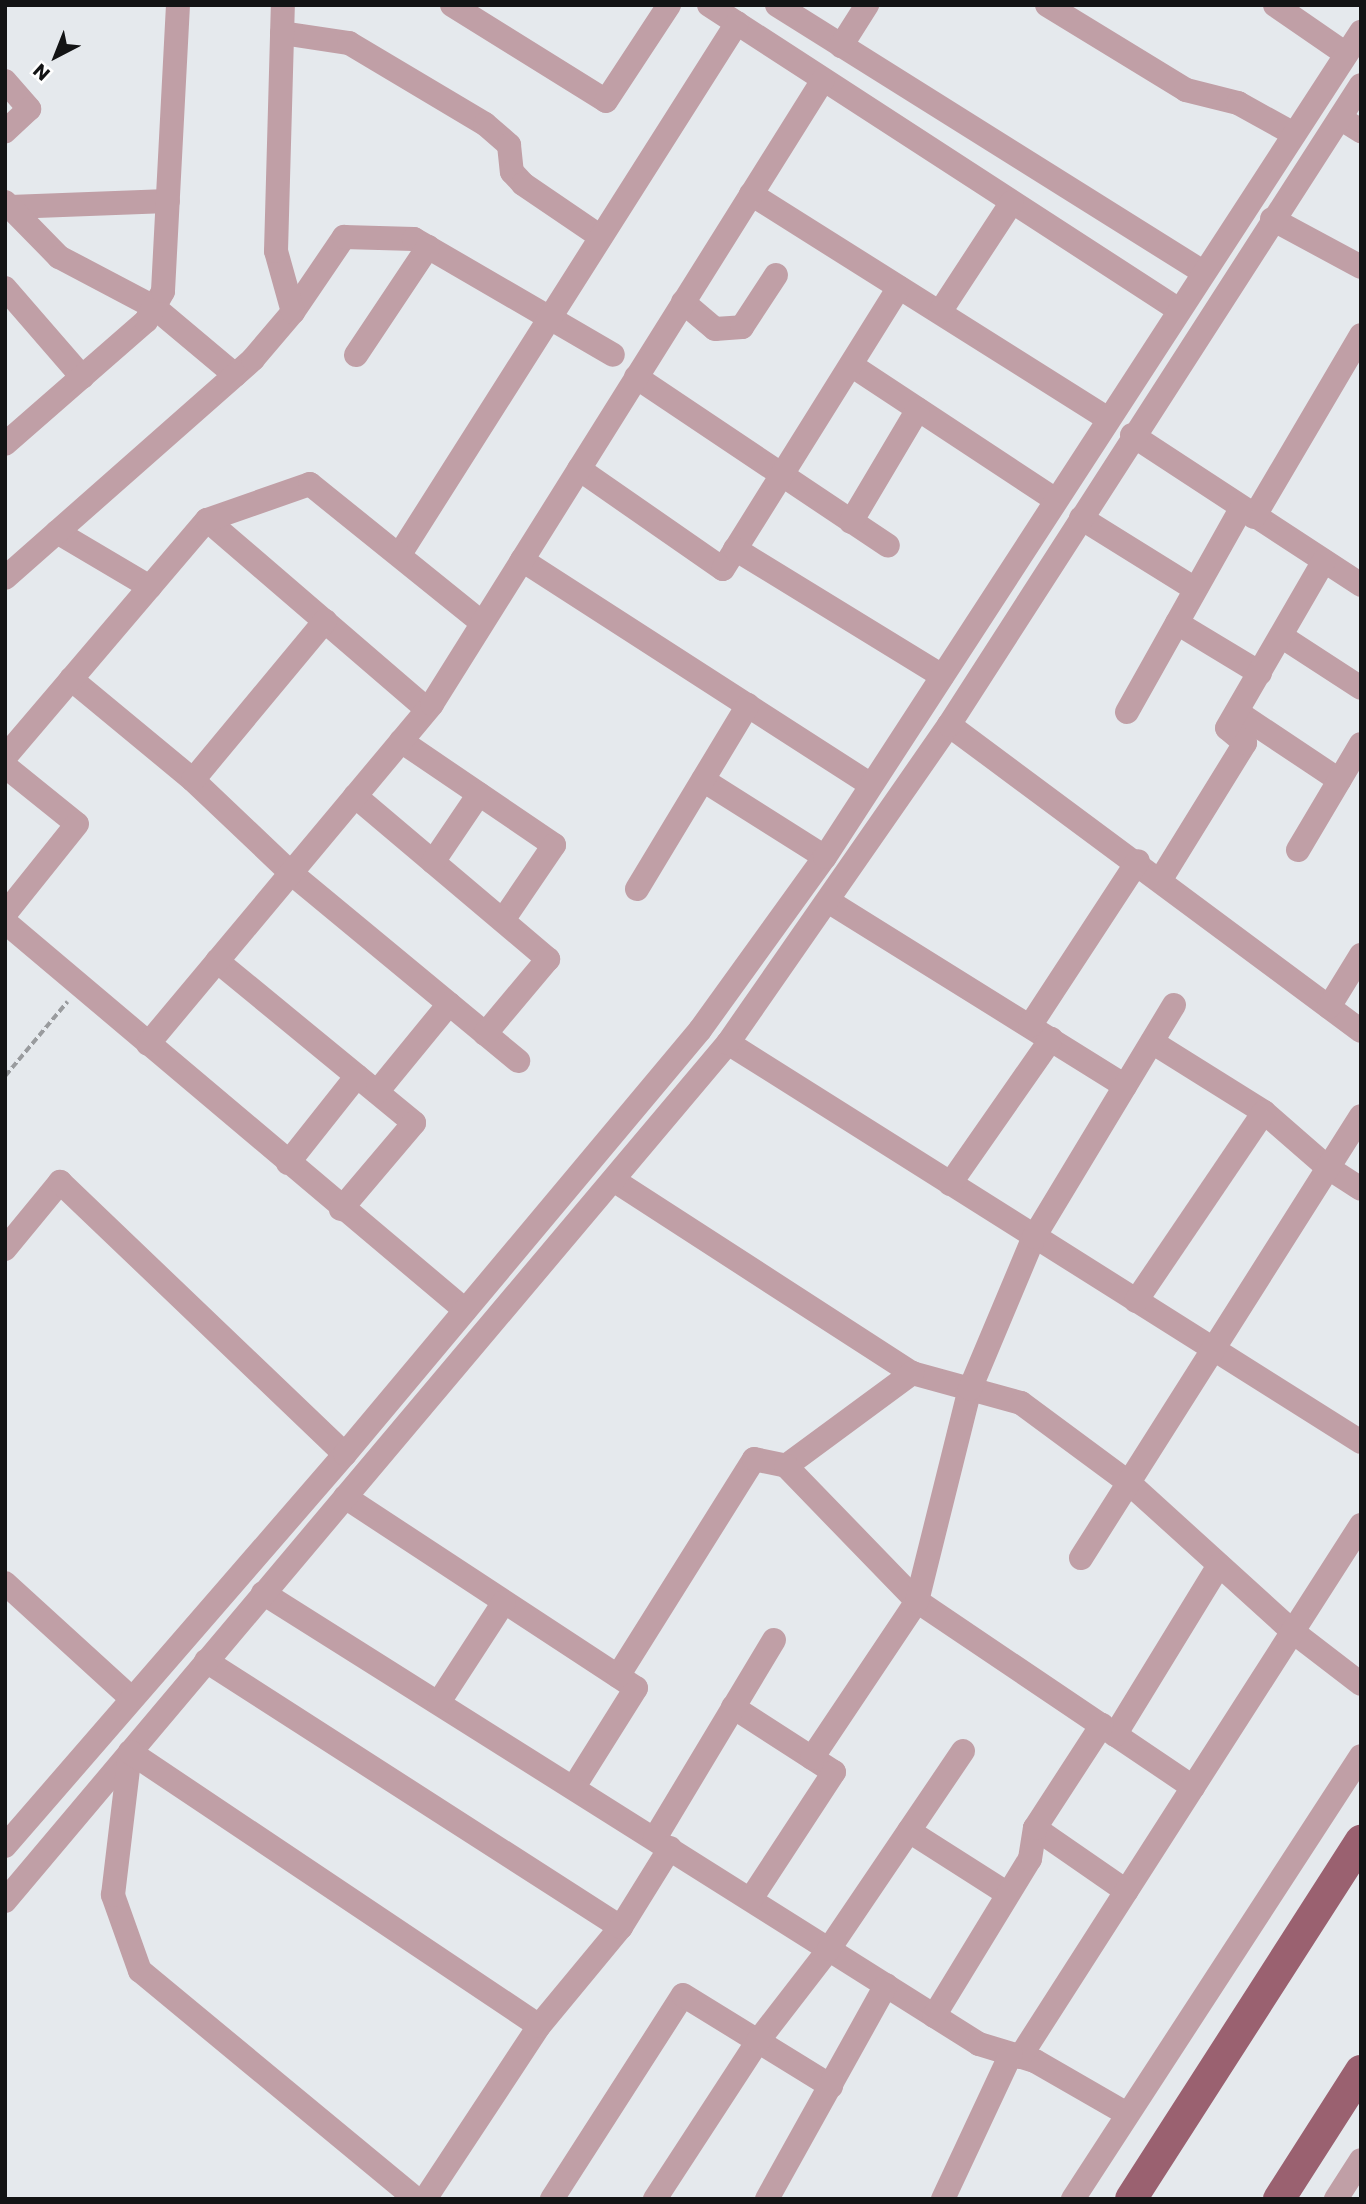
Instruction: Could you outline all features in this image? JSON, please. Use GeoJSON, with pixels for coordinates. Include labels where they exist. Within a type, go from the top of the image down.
{"type":"FeatureCollection","features":[{"type":"Feature","properties":{"kind":"main road"},"geometry":{"type":"LineString","coordinates":[[1132,2199],[1361,1841]]}},
{"type":"Feature","properties":{"kind":"main road"},"geometry":{"type":"LineString","coordinates":[[1279,2199],[1361,2071]]}},
{"type":"Feature","properties":{"kind":"street"},"geometry":{"type":"LineString","coordinates":[[5,444],[146,321],[163,291],[178,5]]}},
{"type":"Feature","properties":{"kind":"street"},"geometry":{"type":"LineString","coordinates":[[283,5],[276,251],[293,312]]}},
{"type":"Feature","properties":{"kind":"street"},"geometry":{"type":"LineString","coordinates":[[452,5],[606,101],[669,5]]}},
{"type":"Feature","properties":{"kind":"street"},"geometry":{"type":"LineString","coordinates":[[709,5],[1179,310]]}},
{"type":"Feature","properties":{"kind":"street"},"geometry":{"type":"LineString","coordinates":[[777,5],[1203,272]]}},
{"type":"Feature","properties":{"kind":"street"},"geometry":{"type":"LineString","coordinates":[[841,46],[867,5]]}},
{"type":"Feature","properties":{"kind":"street"},"geometry":{"type":"LineString","coordinates":[[1046,5],[1186,90],[1238,103],[1294,134]]}},
{"type":"Feature","properties":{"kind":"street"},"geometry":{"type":"LineString","coordinates":[[1275,5],[1346,54]]}},
{"type":"Feature","properties":{"kind":"street"},"geometry":{"type":"LineString","coordinates":[[400,554],[737,23]]}},
{"type":"Feature","properties":{"kind":"street"},"geometry":{"type":"LineString","coordinates":[[9,1835],[345,1454],[700,1030],[825,857],[1054,499],[1361,32]]}},
{"type":"Feature","properties":{"kind":"street"},"geometry":{"type":"LineString","coordinates":[[282,33],[349,43],[485,124],[509,145],[512,172],[523,184],[601,237]]}},
{"type":"Feature","properties":{"kind":"street"},"geometry":{"type":"LineString","coordinates":[[148,1044],[427,709],[823,79]]}},
{"type":"Feature","properties":{"kind":"street"},"geometry":{"type":"LineString","coordinates":[[5,81],[29,109],[5,131]]}},
{"type":"Feature","properties":{"kind":"street"},"geometry":{"type":"LineString","coordinates":[[5,1901],[263,1593],[615,1181],[727,1043],[949,725],[1132,435],[1361,85]]}},
{"type":"Feature","properties":{"kind":"street"},"geometry":{"type":"LineString","coordinates":[[1340,118],[1361,131]]}},
{"type":"Feature","properties":{"kind":"street"},"geometry":{"type":"LineString","coordinates":[[751,194],[1107,418]]}},
{"type":"Feature","properties":{"kind":"street"},"geometry":{"type":"LineString","coordinates":[[8,205],[168,201]]}},
{"type":"Feature","properties":{"kind":"street"},"geometry":{"type":"LineString","coordinates":[[940,312],[1012,202]]}},
{"type":"Feature","properties":{"kind":"street"},"geometry":{"type":"LineString","coordinates":[[8,205],[59,257],[154,307],[235,375]]}},
{"type":"Feature","properties":{"kind":"street"},"geometry":{"type":"LineString","coordinates":[[1272,219],[1361,267]]}},
{"type":"Feature","properties":{"kind":"street"},"geometry":{"type":"LineString","coordinates":[[5,578],[235,375],[293,312],[344,237],[414,239],[613,355]]}},
{"type":"Feature","properties":{"kind":"street"},"geometry":{"type":"LineString","coordinates":[[356,355],[428,247]]}},
{"type":"Feature","properties":{"kind":"street"},"geometry":{"type":"LineString","coordinates":[[683,303],[715,329],[743,327],[776,275]]}},
{"type":"Feature","properties":{"kind":"street"},"geometry":{"type":"LineString","coordinates":[[579,469],[723,569],[899,287]]}},
{"type":"Feature","properties":{"kind":"street"},"geometry":{"type":"LineString","coordinates":[[5,288],[82,377]]}},
{"type":"Feature","properties":{"kind":"street"},"geometry":{"type":"LineString","coordinates":[[1127,712],[1195,589],[1361,335]]}},
{"type":"Feature","properties":{"kind":"street"},"geometry":{"type":"LineString","coordinates":[[851,365],[1054,499]]}},
{"type":"Feature","properties":{"kind":"street"},"geometry":{"type":"LineString","coordinates":[[636,377],[780,477],[888,546]]}},
{"type":"Feature","properties":{"kind":"street"},"geometry":{"type":"LineString","coordinates":[[850,522],[918,409]]}},
{"type":"Feature","properties":{"kind":"street"},"geometry":{"type":"LineString","coordinates":[[1132,435],[1324,562],[1357,575]]}},
{"type":"Feature","properties":{"kind":"street"},"geometry":{"type":"LineString","coordinates":[[5,757],[207,520],[310,484],[400,554],[482,623]]}},
{"type":"Feature","properties":{"kind":"street"},"geometry":{"type":"LineString","coordinates":[[1081,518],[1195,589]]}},
{"type":"Feature","properties":{"kind":"street"},"geometry":{"type":"LineString","coordinates":[[207,520],[427,709]]}},
{"type":"Feature","properties":{"kind":"street"},"geometry":{"type":"LineString","coordinates":[[57,532],[150,587]]}},
{"type":"Feature","properties":{"kind":"street"},"geometry":{"type":"LineString","coordinates":[[735,549],[942,676]]}},
{"type":"Feature","properties":{"kind":"street"},"geometry":{"type":"LineString","coordinates":[[522,561],[870,785]]}},
{"type":"Feature","properties":{"kind":"street"},"geometry":{"type":"LineString","coordinates":[[1161,879],[1245,743],[1227,728],[1324,562]]}},
{"type":"Feature","properties":{"kind":"street"},"geometry":{"type":"LineString","coordinates":[[193,780],[325,621]]}},
{"type":"Feature","properties":{"kind":"street"},"geometry":{"type":"LineString","coordinates":[[1177,623],[1260,673]]}},
{"type":"Feature","properties":{"kind":"street"},"geometry":{"type":"LineString","coordinates":[[1281,636],[1361,688]]}},
{"type":"Feature","properties":{"kind":"street"},"geometry":{"type":"LineString","coordinates":[[71,679],[193,780],[291,873],[518,1061]]}},
{"type":"Feature","properties":{"kind":"street"},"geometry":{"type":"LineString","coordinates":[[637,889],[748,705]]}},
{"type":"Feature","properties":{"kind":"street"},"geometry":{"type":"LineString","coordinates":[[1237,712],[1339,780]]}},
{"type":"Feature","properties":{"kind":"street"},"geometry":{"type":"LineString","coordinates":[[949,725],[1138,861],[1361,1031]]}},
{"type":"Feature","properties":{"kind":"street"},"geometry":{"type":"LineString","coordinates":[[401,741],[554,845],[503,920]]}},
{"type":"Feature","properties":{"kind":"street"},"geometry":{"type":"LineString","coordinates":[[1297,850],[1361,744]]}},
{"type":"Feature","properties":{"kind":"street"},"geometry":{"type":"LineString","coordinates":[[5,766],[77,824],[5,914]]}},
{"type":"Feature","properties":{"kind":"street"},"geometry":{"type":"LineString","coordinates":[[703,780],[825,857]]}},
{"type":"Feature","properties":{"kind":"street"},"geometry":{"type":"LineString","coordinates":[[433,862],[479,794]]}},
{"type":"Feature","properties":{"kind":"street"},"geometry":{"type":"LineString","coordinates":[[355,796],[548,958],[485,1034]]}},
{"type":"Feature","properties":{"kind":"street"},"geometry":{"type":"LineString","coordinates":[[950,1185],[1138,861]]}},
{"type":"Feature","properties":{"kind":"street"},"geometry":{"type":"LineString","coordinates":[[828,901],[1125,1086]]}},
{"type":"Feature","properties":{"kind":"street"},"geometry":{"type":"LineString","coordinates":[[5,922],[341,1209],[466,1310]]}},
{"type":"Feature","properties":{"kind":"street"},"geometry":{"type":"LineString","coordinates":[[1329,1007],[1361,955]]}},
{"type":"Feature","properties":{"kind":"street"},"geometry":{"type":"LineString","coordinates":[[217,961],[414,1123],[341,1209]]}},
{"type":"Feature","properties":{"kind":"street"},"geometry":{"type":"LineString","coordinates":[[377,1092],[449,1004]]}},
{"type":"Feature","properties":{"kind":"street"},"geometry":{"type":"LineString","coordinates":[[812,1758],[917,1601],[970,1389],[1034,1237],[1174,1005]]}},
{"type":"Feature","properties":{"kind":"street"},"geometry":{"type":"LineString","coordinates":[[1152,1042],[1264,1112],[1327,1167],[1361,1189]]}},
{"type":"Feature","properties":{"kind":"street"},"geometry":{"type":"LineString","coordinates":[[727,1043],[1361,1442]]}},
{"type":"Feature","properties":{"kind":"street"},"geometry":{"type":"LineString","coordinates":[[288,1163],[357,1076]]}},
{"type":"Feature","properties":{"kind":"street"},"geometry":{"type":"LineString","coordinates":[[1136,1301],[1264,1112]]}},
{"type":"Feature","properties":{"kind":"street"},"geometry":{"type":"LineString","coordinates":[[1081,1558],[1216,1351],[1327,1167],[1361,1116]]}},
{"type":"Feature","properties":{"kind":"street"},"geometry":{"type":"LineString","coordinates":[[615,1181],[912,1373],[1021,1403],[1129,1483],[1292,1631],[1361,1684]]}},
{"type":"Feature","properties":{"kind":"street"},"geometry":{"type":"LineString","coordinates":[[5,1249],[60,1182],[345,1454]]}},
{"type":"Feature","properties":{"kind":"street"},"geometry":{"type":"LineString","coordinates":[[786,1466],[912,1373]]}},
{"type":"Feature","properties":{"kind":"street"},"geometry":{"type":"LineString","coordinates":[[618,1676],[754,1459],[786,1466],[917,1601],[1193,1787]]}},
{"type":"Feature","properties":{"kind":"street"},"geometry":{"type":"LineString","coordinates":[[345,1497],[636,1688],[574,1787]]}},
{"type":"Feature","properties":{"kind":"street"},"geometry":{"type":"LineString","coordinates":[[943,2199],[1016,2055],[1126,1891],[1361,1525]]}},
{"type":"Feature","properties":{"kind":"street"},"geometry":{"type":"LineString","coordinates":[[934,2016],[1030,1858],[1035,1828],[1109,1730],[1219,1565]]}},
{"type":"Feature","properties":{"kind":"street"},"geometry":{"type":"LineString","coordinates":[[5,1583],[130,1697]]}},
{"type":"Feature","properties":{"kind":"street"},"geometry":{"type":"LineString","coordinates":[[263,1593],[979,2044],[1016,2055],[1127,2114]]}},
{"type":"Feature","properties":{"kind":"street"},"geometry":{"type":"LineString","coordinates":[[439,1702],[504,1602]]}},
{"type":"Feature","properties":{"kind":"street"},"geometry":{"type":"LineString","coordinates":[[425,2199],[539,2026],[621,1927],[733,1707],[774,1640]]}},
{"type":"Feature","properties":{"kind":"street"},"geometry":{"type":"LineString","coordinates":[[206,1661],[621,1927]]}},
{"type":"Feature","properties":{"kind":"street"},"geometry":{"type":"LineString","coordinates":[[733,1707],[834,1772],[751,1899]]}},
{"type":"Feature","properties":{"kind":"street"},"geometry":{"type":"LineString","coordinates":[[655,2199],[758,2041],[829,1949],[963,1751]]}},
{"type":"Feature","properties":{"kind":"street"},"geometry":{"type":"LineString","coordinates":[[130,1752],[539,2026]]}},
{"type":"Feature","properties":{"kind":"street"},"geometry":{"type":"LineString","coordinates":[[130,1752],[113,1895],[140,1970],[416,2199]]}},
{"type":"Feature","properties":{"kind":"street"},"geometry":{"type":"LineString","coordinates":[[1073,2199],[1361,1756]]}},
{"type":"Feature","properties":{"kind":"street"},"geometry":{"type":"LineString","coordinates":[[1035,1828],[1126,1891]]}},
{"type":"Feature","properties":{"kind":"street"},"geometry":{"type":"LineString","coordinates":[[909,1831],[1009,1894]]}},
{"type":"Feature","properties":{"kind":"street"},"geometry":{"type":"LineString","coordinates":[[771,2197],[886,1985]]}},
{"type":"Feature","properties":{"kind":"street"},"geometry":{"type":"LineString","coordinates":[[552,2199],[683,1995],[831,2087]]}},
{"type":"Feature","properties":{"kind":"street"},"geometry":{"type":"LineString","coordinates":[[1336,2199],[1361,2160]]}},
{"type":"Feature","properties":{"kind":"path"},"geometry":{"type":"LineString","coordinates":[[5,1076],[80,986]]}}]}
